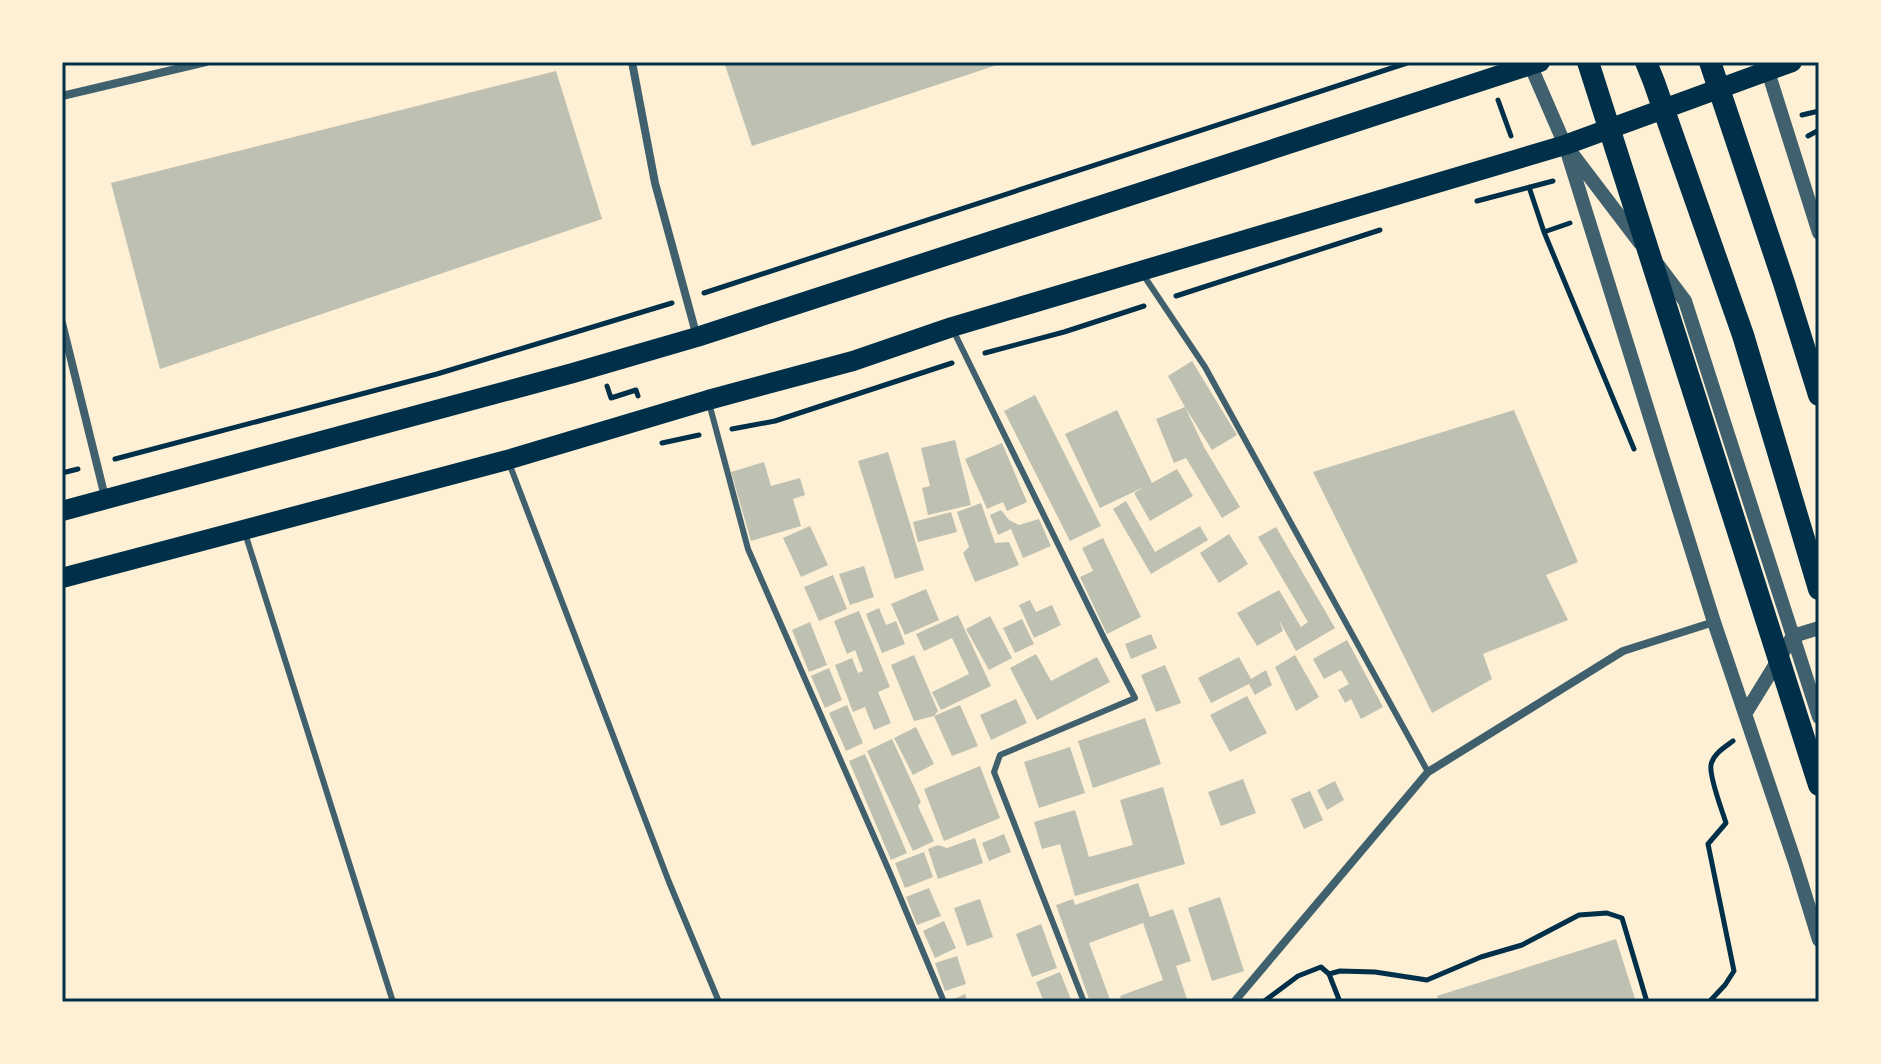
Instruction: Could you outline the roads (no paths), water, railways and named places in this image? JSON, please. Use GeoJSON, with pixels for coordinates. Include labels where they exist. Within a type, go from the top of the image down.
{"type":"FeatureCollection","features":[{"type":"Feature","properties":{"kind":"highway"},"geometry":{"type":"LineString","coordinates":[[1588,62],[1819,785]]}},
{"type":"Feature","properties":{"kind":"highway"},"geometry":{"type":"LineString","coordinates":[[1646,62],[1743,335],[1819,589]]}},
{"type":"Feature","properties":{"kind":"highway"},"geometry":{"type":"LineString","coordinates":[[1710,62],[1819,395]]}},
{"type":"Feature","properties":{"kind":"main road"},"geometry":{"type":"LineString","coordinates":[[62,578],[507,460],[853,361],[952,327],[1565,145],[1766,66],[1792,62]]}},
{"type":"Feature","properties":{"kind":"main road"},"geometry":{"type":"LineString","coordinates":[[62,511],[697,337],[1533,63]]}},
{"type":"Feature","properties":{"kind":"street"},"geometry":{"type":"LineString","coordinates":[[62,96],[206,62]]}},
{"type":"Feature","properties":{"kind":"street"},"geometry":{"type":"LineString","coordinates":[[632,62],[655,183],[697,337]]}},
{"type":"Feature","properties":{"kind":"street"},"geometry":{"type":"LineString","coordinates":[[1533,63],[1565,145],[1714,622],[1819,940]]}},
{"type":"Feature","properties":{"kind":"street"},"geometry":{"type":"LineString","coordinates":[[1766,66],[1819,233]]}},
{"type":"Feature","properties":{"kind":"street"},"geometry":{"type":"LineString","coordinates":[[1565,145],[1685,301],[1819,717]]}},
{"type":"Feature","properties":{"kind":"street"},"geometry":{"type":"LineString","coordinates":[[62,323],[105,499]]}},
{"type":"Feature","properties":{"kind":"street"},"geometry":{"type":"LineString","coordinates":[[1234,1002],[1428,772],[1623,651],[1714,622]]}},
{"type":"Feature","properties":{"kind":"street"},"geometry":{"type":"LineString","coordinates":[[1745,714],[1793,636],[1819,628]]}},
{"type":"Feature","properties":{"kind":"lane"},"geometry":{"type":"LineString","coordinates":[[1140,271],[1205,367],[1428,772]]}},
{"type":"Feature","properties":{"kind":"lane"},"geometry":{"type":"LineString","coordinates":[[952,327],[1135,698],[1000,755],[994,772],[1084,1002]]}},
{"type":"Feature","properties":{"kind":"lane"},"geometry":{"type":"LineString","coordinates":[[708,400],[748,549],[944,1002]]}},
{"type":"Feature","properties":{"kind":"lane"},"geometry":{"type":"LineString","coordinates":[[507,460],[669,882],[719,1002]]}},
{"type":"Feature","properties":{"kind":"lane"},"geometry":{"type":"LineString","coordinates":[[244,529],[393,1002]]}}]}
